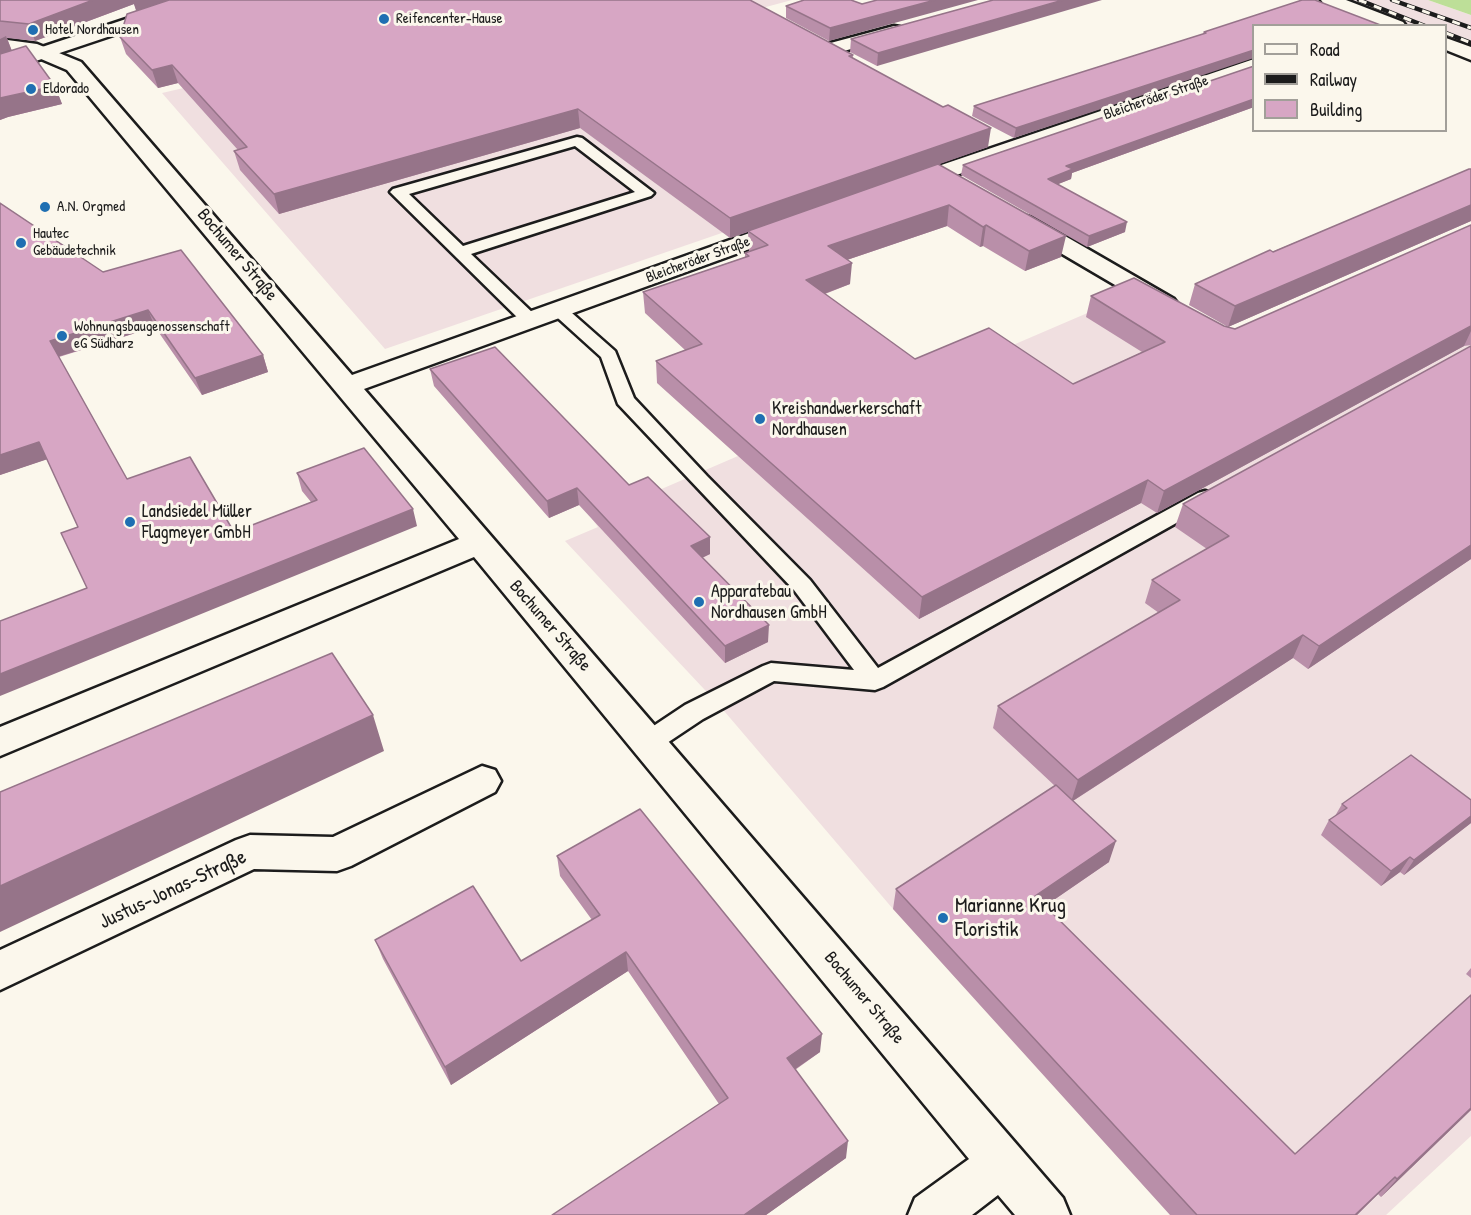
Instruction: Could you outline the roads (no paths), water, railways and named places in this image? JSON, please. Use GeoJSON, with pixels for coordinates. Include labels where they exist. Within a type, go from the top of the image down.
{"type":"FeatureCollection","features":[{"type":"Feature","properties":{"kind":"street"},"geometry":{"type":"LineString","coordinates":[[0,67],[200,0]]}},
{"type":"Feature","properties":{"kind":"street"},"geometry":{"type":"LineString","coordinates":[[1330,0],[1383,24]]}},
{"type":"Feature","properties":{"kind":"street"},"geometry":{"type":"LineString","coordinates":[[830,49],[907,28]]}},
{"type":"Feature","properties":{"kind":"street"},"geometry":{"type":"LineString","coordinates":[[812,40],[850,60]]}},
{"type":"Feature","properties":{"kind":"street"},"geometry":{"type":"LineString","coordinates":[[1447,44],[1471,54]]}},
{"type":"Feature","properties":{"kind":"street","name":"Bochumer Straße"},"geometry":{"type":"LineString","coordinates":[[0,45],[30,48],[74,66],[649,742],[1046,1215]]}},
{"type":"Feature","properties":{"kind":"street","name":"Bleicheröder Straße"},"geometry":{"type":"LineString","coordinates":[[882,193],[938,173],[1001,142],[1252,66]]}},
{"type":"Feature","properties":{"kind":"street"},"geometry":{"type":"LineString","coordinates":[[938,173],[969,191]]}},
{"type":"Feature","properties":{"kind":"street"},"geometry":{"type":"LineString","coordinates":[[1010,214],[1186,316]]}},
{"type":"Feature","properties":{"kind":"street","name":"Bleicheröder Straße"},"geometry":{"type":"LineString","coordinates":[[347,386],[815,217]]}},
{"type":"Feature","properties":{"kind":"street"},"geometry":{"type":"LineString","coordinates":[[0,742],[479,543]]}},
{"type":"Feature","properties":{"kind":"street","name":"Justus-Jonas-Straße"},"geometry":{"type":"LineString","coordinates":[[0,971],[250,852],[337,854],[482,780]]}},
{"type":"Feature","properties":{"kind":"street"},"geometry":{"type":"LineString","coordinates":[[932,1215],[1002,1163]]}},
{"type":"Feature","properties":{"kind":"lane"},"geometry":{"type":"LineString","coordinates":[[459,252],[646,194],[577,141],[398,192],[459,252],[530,320]]}},
{"type":"Feature","properties":{"kind":"lane"},"geometry":{"type":"LineString","coordinates":[[558,310],[609,355],[625,400],[700,481],[802,585],[875,681]]}},
{"type":"Feature","properties":{"kind":"lane"},"geometry":{"type":"LineString","coordinates":[[649,742],[694,712],[771,672],[875,681],[1220,490]]}},
{"type":"Feature","properties":{"kind":"railway"},"geometry":{"type":"LineString","coordinates":[[1359,0],[1420,24]]}},
{"type":"Feature","properties":{"kind":"railway"},"geometry":{"type":"LineString","coordinates":[[1392,0],[1471,28]]}},
{"type":"Feature","properties":{"kind":"railway"},"geometry":{"type":"LineString","coordinates":[[1447,33],[1471,43]]}},
{"type":"Feature","properties":{"kind":"place","name":"Reifencenter-Hause"},"geometry":{"type":"Point","coordinates":[384,19]}},
{"type":"Feature","properties":{"kind":"place","name":"Hotel Nordhausen"},"geometry":{"type":"Point","coordinates":[33,30]}},
{"type":"Feature","properties":{"kind":"place","name":"Eldorado"},"geometry":{"type":"Point","coordinates":[31,89]}},
{"type":"Feature","properties":{"kind":"place","name":"A.N. Orgmed"},"geometry":{"type":"Point","coordinates":[45,207]}},
{"type":"Feature","properties":{"kind":"place","name":"Hautec Gebäudetechnik"},"geometry":{"type":"Point","coordinates":[21,243]}},
{"type":"Feature","properties":{"kind":"place","name":"Wohnungsbaugenossenschaft eG Südharz"},"geometry":{"type":"Point","coordinates":[62,336]}},
{"type":"Feature","properties":{"kind":"place","name":"Kreishandwerkerschaft Nordhausen"},"geometry":{"type":"Point","coordinates":[760,419]}},
{"type":"Feature","properties":{"kind":"place","name":"Landsiedel Müller Flagmeyer GmbH"},"geometry":{"type":"Point","coordinates":[130,522]}},
{"type":"Feature","properties":{"kind":"place","name":"Apparatebau Nordhausen GmbH"},"geometry":{"type":"Point","coordinates":[699,602]}},
{"type":"Feature","properties":{"kind":"place","name":"Marianne Krug Floristik"},"geometry":{"type":"Point","coordinates":[943,918]}}]}
